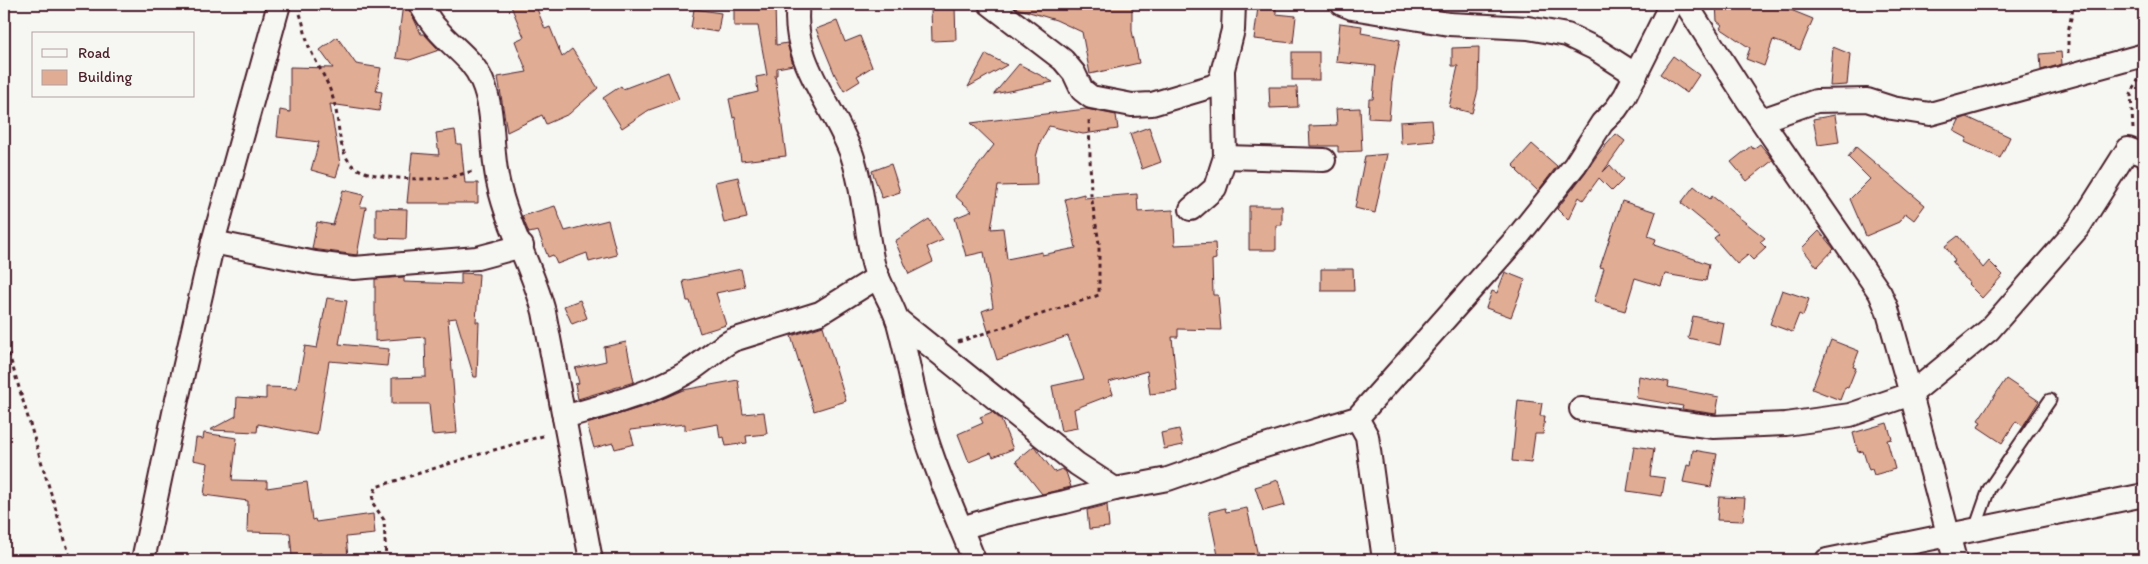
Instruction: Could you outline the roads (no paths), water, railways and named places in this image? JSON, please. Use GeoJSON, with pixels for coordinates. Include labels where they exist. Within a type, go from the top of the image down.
{"type":"FeatureCollection","features":[{"type":"Feature","properties":{"kind":"street"},"geometry":{"type":"LineString","coordinates":[[420,4],[436,29],[464,54],[476,69],[487,96],[494,166],[506,210],[540,295],[590,560]]}},
{"type":"Feature","properties":{"kind":"street"},"geometry":{"type":"LineString","coordinates":[[798,4],[798,32],[805,58],[813,82],[839,126],[851,154],[860,184],[874,264],[897,320],[931,454],[974,560]]}},
{"type":"Feature","properties":{"kind":"street"},"geometry":{"type":"LineString","coordinates":[[990,4],[1063,60],[1074,73],[1082,90],[1091,98],[1132,105],[1152,104],[1213,86],[1220,81],[1233,30],[1234,4]]}},
{"type":"Feature","properties":{"kind":"street"},"geometry":{"type":"LineString","coordinates":[[1342,4],[1352,8],[1449,24],[1528,28],[1567,35],[1594,48],[1636,75]]}},
{"type":"Feature","properties":{"kind":"street"},"geometry":{"type":"LineString","coordinates":[[961,528],[1005,515],[1115,489],[1168,479],[1245,452],[1357,418],[1515,240],[1575,165],[1602,122],[1616,109],[1636,75],[1671,4]]}},
{"type":"Feature","properties":{"kind":"street"},"geometry":{"type":"LineString","coordinates":[[1686,4],[1762,120],[1880,292],[1887,309],[1911,394],[1955,560]]}},
{"type":"Feature","properties":{"kind":"street"},"geometry":{"type":"LineString","coordinates":[[143,560],[213,242],[288,7]]}},
{"type":"Feature","properties":{"kind":"street"},"geometry":{"type":"LineString","coordinates":[[1762,120],[1816,101],[1867,100],[1892,108],[1930,114],[2067,76],[2143,65]]}},
{"type":"Feature","properties":{"kind":"street"},"geometry":{"type":"LineString","coordinates":[[1192,209],[1215,188],[1225,158],[1223,72]]}},
{"type":"Feature","properties":{"kind":"street"},"geometry":{"type":"LineString","coordinates":[[1581,409],[1714,427],[1777,424],[1850,415],[1911,394],[1989,330],[2078,228],[2136,152]]}},
{"type":"Feature","properties":{"kind":"street"},"geometry":{"type":"LineString","coordinates":[[1225,158],[1324,160]]}},
{"type":"Feature","properties":{"kind":"street"},"geometry":{"type":"LineString","coordinates":[[213,242],[315,263],[354,268],[477,258],[522,246]]}},
{"type":"Feature","properties":{"kind":"street"},"geometry":{"type":"LineString","coordinates":[[565,423],[676,378],[706,360],[720,347],[733,340],[820,313],[878,277]]}},
{"type":"Feature","properties":{"kind":"street"},"geometry":{"type":"LineString","coordinates":[[897,320],[1077,464],[1115,489]]}},
{"type":"Feature","properties":{"kind":"street"},"geometry":{"type":"LineString","coordinates":[[1357,418],[1367,436],[1384,560]]}},
{"type":"Feature","properties":{"kind":"street"},"geometry":{"type":"LineString","coordinates":[[1827,560],[2144,495]]}},
{"type":"Feature","properties":{"kind":"lane"},"geometry":{"type":"LineString","coordinates":[[1975,529],[1989,489],[2050,400]]}}]}
